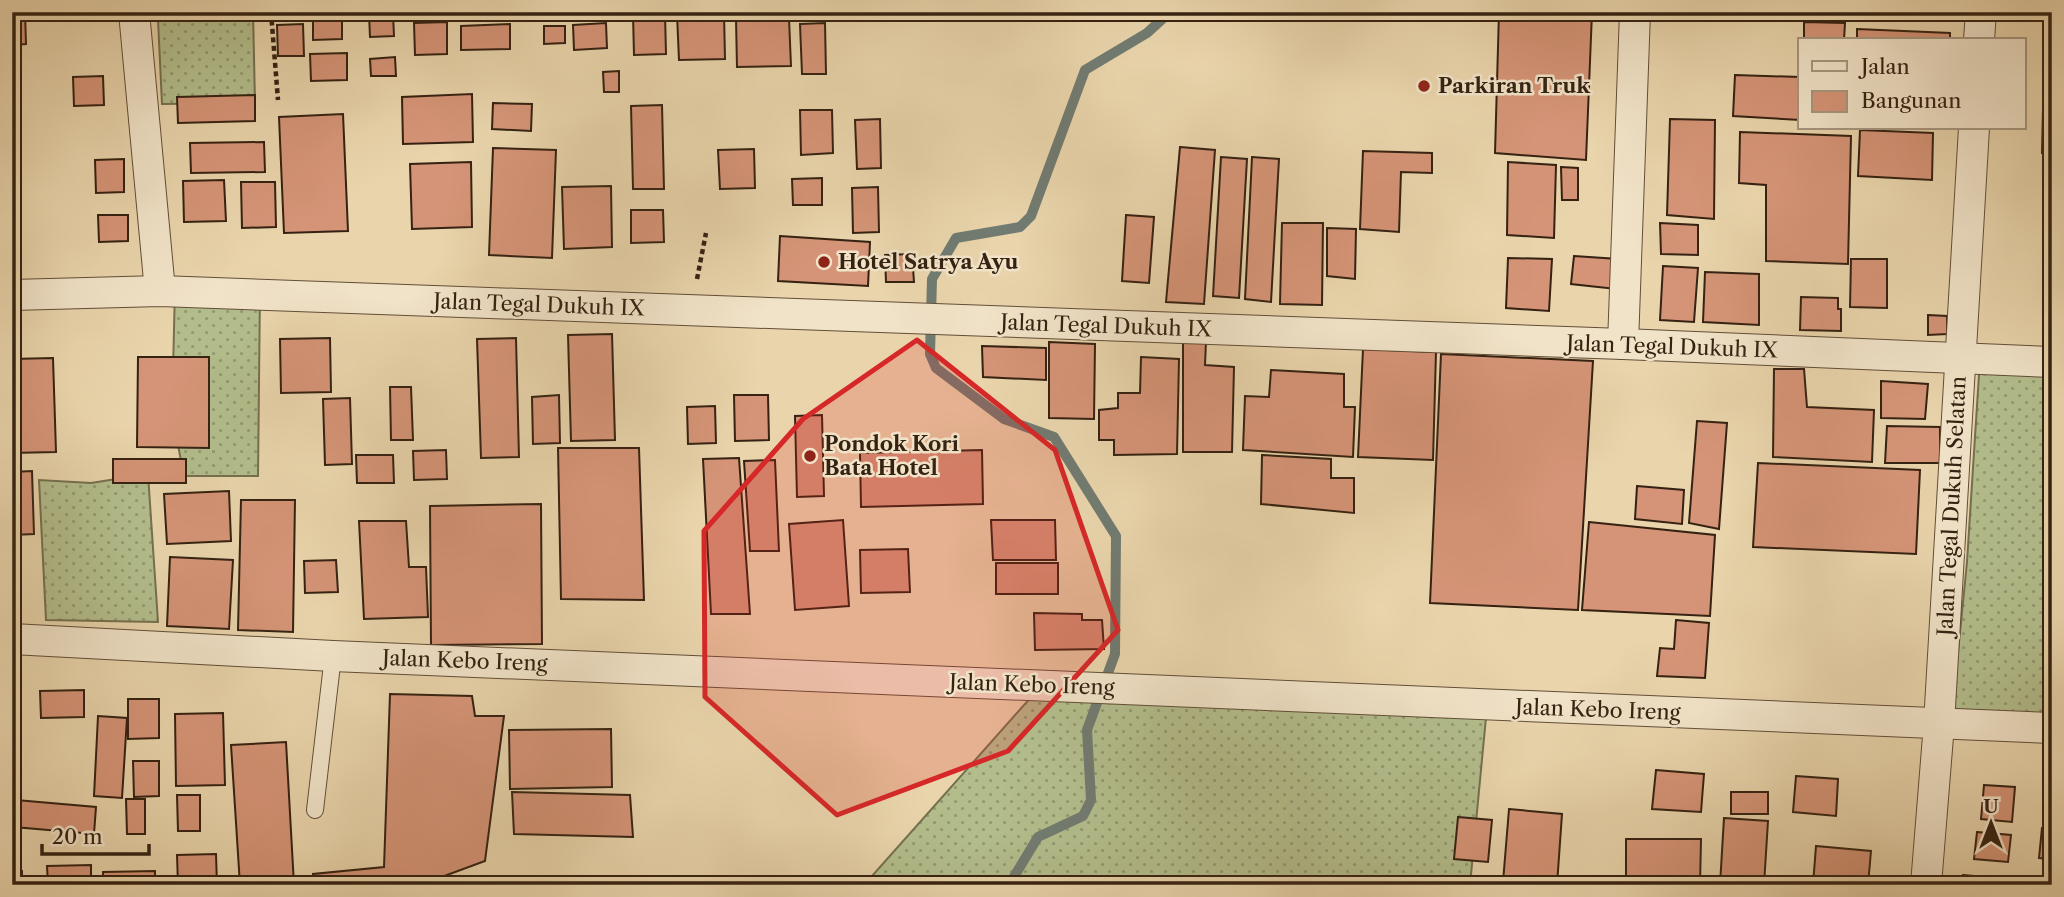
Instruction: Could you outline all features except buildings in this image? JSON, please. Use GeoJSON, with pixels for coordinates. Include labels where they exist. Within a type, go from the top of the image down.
{"type":"FeatureCollection","features":[{"type":"Feature","properties":{"kind":"street"},"geometry":{"type":"LineString","coordinates":[[134,12],[160,291]]}},
{"type":"Feature","properties":{"kind":"street"},"geometry":{"type":"LineString","coordinates":[[1623,344],[1636,12]]}},
{"type":"Feature","properties":{"kind":"street"},"geometry":{"type":"LineString","coordinates":[[1979,38],[1981,12]]}},
{"type":"Feature","properties":{"kind":"street","name":"Jalan Tegal Dukuh Selatan"},"geometry":{"type":"LineString","coordinates":[[1926,885],[1939,724],[1974,130]]}},
{"type":"Feature","properties":{"kind":"street","name":"Jalan Tegal Dukuh IX"},"geometry":{"type":"LineString","coordinates":[[12,295],[160,291],[2052,362]]}},
{"type":"Feature","properties":{"kind":"street","name":"Jalan Kebo Ireng"},"geometry":{"type":"LineString","coordinates":[[12,639],[333,656],[2052,728]]}},
{"type":"Feature","properties":{"kind":"lane"},"geometry":{"type":"LineString","coordinates":[[315,810],[333,656]]}},
{"type":"Feature","properties":{"kind":"path"},"geometry":{"type":"LineString","coordinates":[[271,12],[278,100]]}},
{"type":"Feature","properties":{"kind":"path"},"geometry":{"type":"LineString","coordinates":[[691,311],[706,233]]}},
{"type":"Feature","properties":{"kind":"highlighted area"},"geometry":{"type":"Polygon","coordinates":[[[917,340],[1055,450],[1118,630],[1008,751],[837,815],[705,697],[704,531],[803,419],[917,340]]]}},
{"type":"Feature","properties":{"kind":"green space"},"geometry":{"type":"Polygon","coordinates":[[[253,12],[255,103],[162,104],[158,20],[253,12]]]}},
{"type":"Feature","properties":{"kind":"green space"},"geometry":{"type":"Polygon","coordinates":[[[175,287],[260,289],[258,476],[184,476],[172,414],[175,287]]]}},
{"type":"Feature","properties":{"kind":"green space"},"geometry":{"type":"Polygon","coordinates":[[[1980,359],[2052,362],[2052,735],[1950,733],[1967,562],[1980,359]]]}},
{"type":"Feature","properties":{"kind":"green space"},"geometry":{"type":"Polygon","coordinates":[[[148,474],[158,622],[46,620],[39,480],[91,483],[148,474]]]}},
{"type":"Feature","properties":{"kind":"green space"},"geometry":{"type":"Polygon","coordinates":[[[1041,686],[1487,707],[1470,885],[864,885],[1041,686]]]}},
{"type":"Feature","properties":{"kind":"waterway"},"geometry":{"type":"LineString","coordinates":[[1009,885],[1038,837],[1083,816],[1091,800],[1087,730],[1115,654],[1116,536],[1054,437],[1004,419],[936,368],[930,354],[932,279],[956,238],[1020,227],[1031,216],[1085,70],[1147,33],[1170,12]]}},
{"type":"Feature","properties":{"kind":"place","name":"Parkiran Truk"},"geometry":{"type":"Point","coordinates":[1424,86]}},
{"type":"Feature","properties":{"kind":"place","name":"Hotel Satrya Ayu"},"geometry":{"type":"Point","coordinates":[824,262]}},
{"type":"Feature","properties":{"kind":"place","name":"Pondok Kori Bata Hotel"},"geometry":{"type":"Point","coordinates":[810,456]}}]}
